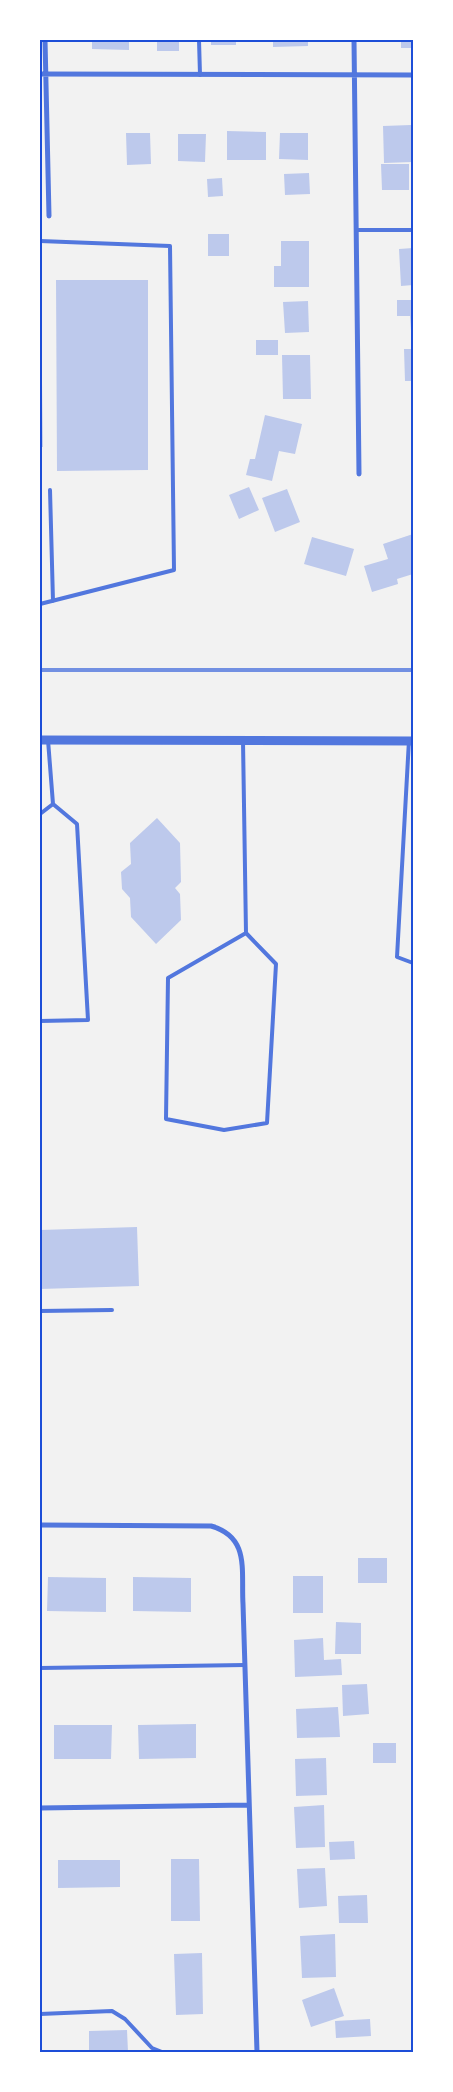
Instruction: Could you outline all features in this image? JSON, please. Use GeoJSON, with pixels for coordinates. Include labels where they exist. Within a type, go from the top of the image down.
{"type":"FeatureCollection","features":[{"type":"Feature","properties":{"kind":"street"},"geometry":{"type":"LineString","coordinates":[[45,40],[43,74],[49,216]]}},
{"type":"Feature","properties":{"kind":"street"},"geometry":{"type":"LineString","coordinates":[[354,40],[359,474]]}},
{"type":"Feature","properties":{"kind":"street"},"geometry":{"type":"LineString","coordinates":[[43,74],[413,75]]}},
{"type":"Feature","properties":{"kind":"street"},"geometry":{"type":"LineString","coordinates":[[44,740],[411,740]]}},
{"type":"Feature","properties":{"kind":"street"},"geometry":{"type":"LineString","coordinates":[[40,1525],[211,1526],[225,1530],[235,1539],[240,1552],[245,1665],[257,2052]]}},
{"type":"Feature","properties":{"kind":"street"},"geometry":{"type":"LineString","coordinates":[[40,1808],[249,1805]]}},
{"type":"Feature","properties":{"kind":"lane"},"geometry":{"type":"LineString","coordinates":[[199,40],[200,75]]}},
{"type":"Feature","properties":{"kind":"lane"},"geometry":{"type":"LineString","coordinates":[[356,230],[413,230]]}},
{"type":"Feature","properties":{"kind":"lane"},"geometry":{"type":"LineString","coordinates":[[40,241],[170,246],[174,570],[40,604]]}},
{"type":"Feature","properties":{"kind":"lane"},"geometry":{"type":"LineString","coordinates":[[50,490],[52,601]]}},
{"type":"Feature","properties":{"kind":"lane"},"geometry":{"type":"LineString","coordinates":[[40,1021],[88,1020],[77,824],[53,804],[44,740]]}},
{"type":"Feature","properties":{"kind":"lane"},"geometry":{"type":"LineString","coordinates":[[411,740],[406,792],[397,957],[413,963]]}},
{"type":"Feature","properties":{"kind":"lane"},"geometry":{"type":"LineString","coordinates":[[243,741],[246,933],[276,964],[267,1123],[224,1130],[166,1119],[168,978],[246,933]]}},
{"type":"Feature","properties":{"kind":"lane"},"geometry":{"type":"LineString","coordinates":[[406,792],[413,793]]}},
{"type":"Feature","properties":{"kind":"lane"},"geometry":{"type":"LineString","coordinates":[[40,814],[53,804]]}},
{"type":"Feature","properties":{"kind":"lane"},"geometry":{"type":"LineString","coordinates":[[40,1312],[112,1310]]}},
{"type":"Feature","properties":{"kind":"lane"},"geometry":{"type":"LineString","coordinates":[[40,1668],[245,1665]]}},
{"type":"Feature","properties":{"kind":"lane"},"geometry":{"type":"LineString","coordinates":[[40,2014],[112,2011],[124,2019],[152,2048],[162,2052]]}},
{"type":"Feature","properties":{"kind":"building"},"geometry":{"type":"Polygon","coordinates":[[[92,40],[129,40],[129,50],[92,49],[92,40]]]}},
{"type":"Feature","properties":{"kind":"building"},"geometry":{"type":"Polygon","coordinates":[[[157,40],[179,40],[179,51],[157,51],[157,40]]]}},
{"type":"Feature","properties":{"kind":"building"},"geometry":{"type":"Polygon","coordinates":[[[211,40],[236,40],[236,45],[211,45],[211,40]]]}},
{"type":"Feature","properties":{"kind":"building"},"geometry":{"type":"Polygon","coordinates":[[[273,40],[308,40],[308,46],[273,47],[273,40]]]}},
{"type":"Feature","properties":{"kind":"building"},"geometry":{"type":"Polygon","coordinates":[[[401,40],[413,40],[413,48],[401,48],[401,40]]]}},
{"type":"Feature","properties":{"kind":"building"},"geometry":{"type":"Polygon","coordinates":[[[411,125],[412,162],[384,163],[383,126],[411,125]]]}},
{"type":"Feature","properties":{"kind":"building"},"geometry":{"type":"Polygon","coordinates":[[[227,131],[266,132],[266,160],[227,160],[227,131]]]}},
{"type":"Feature","properties":{"kind":"building"},"geometry":{"type":"Polygon","coordinates":[[[126,133],[150,133],[151,164],[127,165],[126,133]]]}},
{"type":"Feature","properties":{"kind":"building"},"geometry":{"type":"Polygon","coordinates":[[[280,133],[308,133],[308,160],[279,159],[280,133]]]}},
{"type":"Feature","properties":{"kind":"building"},"geometry":{"type":"Polygon","coordinates":[[[178,134],[206,134],[205,162],[178,161],[178,134]]]}},
{"type":"Feature","properties":{"kind":"building"},"geometry":{"type":"Polygon","coordinates":[[[381,164],[409,164],[409,190],[382,190],[381,164]]]}},
{"type":"Feature","properties":{"kind":"building"},"geometry":{"type":"Polygon","coordinates":[[[309,173],[310,194],[285,195],[284,174],[309,173]]]}},
{"type":"Feature","properties":{"kind":"building"},"geometry":{"type":"Polygon","coordinates":[[[222,178],[223,196],[208,197],[207,179],[222,178]]]}},
{"type":"Feature","properties":{"kind":"building"},"geometry":{"type":"Polygon","coordinates":[[[208,234],[229,234],[229,256],[208,256],[208,234]]]}},
{"type":"Feature","properties":{"kind":"building"},"geometry":{"type":"Polygon","coordinates":[[[281,241],[309,241],[309,287],[274,287],[274,266],[281,266],[281,241]]]}},
{"type":"Feature","properties":{"kind":"building"},"geometry":{"type":"Polygon","coordinates":[[[413,248],[413,285],[401,286],[399,249],[413,248]]]}},
{"type":"Feature","properties":{"kind":"building"},"geometry":{"type":"Polygon","coordinates":[[[40,255],[43,447],[40,447],[40,255]]]}},
{"type":"Feature","properties":{"kind":"building"},"geometry":{"type":"Polygon","coordinates":[[[56,280],[148,280],[148,470],[57,471],[56,280]]]}},
{"type":"Feature","properties":{"kind":"building"},"geometry":{"type":"Polygon","coordinates":[[[397,300],[413,300],[413,331],[411,331],[410,316],[397,316],[397,300]]]}},
{"type":"Feature","properties":{"kind":"building"},"geometry":{"type":"Polygon","coordinates":[[[308,301],[309,332],[285,333],[283,302],[308,301]]]}},
{"type":"Feature","properties":{"kind":"building"},"geometry":{"type":"Polygon","coordinates":[[[256,340],[278,340],[278,355],[256,355],[256,340]]]}},
{"type":"Feature","properties":{"kind":"building"},"geometry":{"type":"Polygon","coordinates":[[[404,349],[413,349],[413,381],[405,381],[404,349]]]}},
{"type":"Feature","properties":{"kind":"building"},"geometry":{"type":"Polygon","coordinates":[[[282,355],[310,355],[311,399],[283,399],[282,355]]]}},
{"type":"Feature","properties":{"kind":"building"},"geometry":{"type":"Polygon","coordinates":[[[265,415],[302,424],[295,454],[279,451],[272,481],[246,475],[250,459],[255,459],[265,415]]]}},
{"type":"Feature","properties":{"kind":"building"},"geometry":{"type":"Polygon","coordinates":[[[249,487],[259,510],[239,519],[229,495],[249,487]]]}},
{"type":"Feature","properties":{"kind":"building"},"geometry":{"type":"Polygon","coordinates":[[[287,489],[300,522],[275,532],[262,498],[287,489]]]}},
{"type":"Feature","properties":{"kind":"building"},"geometry":{"type":"Polygon","coordinates":[[[413,534],[413,574],[397,579],[398,584],[372,592],[364,566],[388,559],[383,544],[413,534]]]}},
{"type":"Feature","properties":{"kind":"building"},"geometry":{"type":"Polygon","coordinates":[[[312,537],[354,549],[346,576],[304,564],[312,537]]]}},
{"type":"Feature","properties":{"kind":"building"},"geometry":{"type":"Polygon","coordinates":[[[157,818],[180,843],[181,882],[175,888],[180,894],[181,920],[156,944],[131,917],[130,898],[122,889],[121,872],[131,864],[130,843],[157,818]]]}},
{"type":"Feature","properties":{"kind":"building"},"geometry":{"type":"Polygon","coordinates":[[[137,1227],[139,1286],[40,1289],[40,1230],[137,1227]]]}},
{"type":"Feature","properties":{"kind":"building"},"geometry":{"type":"Polygon","coordinates":[[[358,1558],[387,1558],[387,1583],[358,1583],[358,1558]]]}},
{"type":"Feature","properties":{"kind":"building"},"geometry":{"type":"Polygon","coordinates":[[[293,1576],[323,1576],[323,1613],[293,1613],[293,1576]]]}},
{"type":"Feature","properties":{"kind":"building"},"geometry":{"type":"Polygon","coordinates":[[[48,1577],[106,1578],[106,1612],[47,1611],[48,1577]]]}},
{"type":"Feature","properties":{"kind":"building"},"geometry":{"type":"Polygon","coordinates":[[[133,1577],[191,1578],[191,1612],[133,1611],[133,1577]]]}},
{"type":"Feature","properties":{"kind":"building"},"geometry":{"type":"Polygon","coordinates":[[[336,1622],[361,1623],[361,1654],[335,1654],[336,1622]]]}},
{"type":"Feature","properties":{"kind":"building"},"geometry":{"type":"Polygon","coordinates":[[[323,1638],[324,1660],[341,1659],[342,1675],[295,1677],[294,1640],[323,1638]]]}},
{"type":"Feature","properties":{"kind":"building"},"geometry":{"type":"Polygon","coordinates":[[[367,1684],[369,1714],[343,1716],[342,1685],[367,1684]]]}},
{"type":"Feature","properties":{"kind":"building"},"geometry":{"type":"Polygon","coordinates":[[[338,1707],[340,1737],[297,1738],[296,1709],[338,1707]]]}},
{"type":"Feature","properties":{"kind":"building"},"geometry":{"type":"Polygon","coordinates":[[[196,1724],[196,1758],[139,1759],[138,1725],[196,1724]]]}},
{"type":"Feature","properties":{"kind":"building"},"geometry":{"type":"Polygon","coordinates":[[[54,1725],[112,1725],[111,1759],[54,1759],[54,1725]]]}},
{"type":"Feature","properties":{"kind":"building"},"geometry":{"type":"Polygon","coordinates":[[[373,1743],[396,1743],[396,1763],[373,1763],[373,1743]]]}},
{"type":"Feature","properties":{"kind":"building"},"geometry":{"type":"Polygon","coordinates":[[[326,1758],[327,1795],[296,1796],[295,1759],[326,1758]]]}},
{"type":"Feature","properties":{"kind":"building"},"geometry":{"type":"Polygon","coordinates":[[[324,1805],[325,1847],[296,1848],[294,1807],[324,1805]]]}},
{"type":"Feature","properties":{"kind":"building"},"geometry":{"type":"Polygon","coordinates":[[[354,1841],[355,1859],[330,1860],[329,1842],[354,1841]]]}},
{"type":"Feature","properties":{"kind":"building"},"geometry":{"type":"Polygon","coordinates":[[[171,1859],[199,1859],[200,1921],[171,1921],[171,1859]]]}},
{"type":"Feature","properties":{"kind":"building"},"geometry":{"type":"Polygon","coordinates":[[[58,1860],[120,1860],[120,1887],[58,1888],[58,1860]]]}},
{"type":"Feature","properties":{"kind":"building"},"geometry":{"type":"Polygon","coordinates":[[[325,1868],[327,1906],[299,1908],[297,1869],[325,1868]]]}},
{"type":"Feature","properties":{"kind":"building"},"geometry":{"type":"Polygon","coordinates":[[[367,1895],[368,1923],[339,1923],[338,1896],[367,1895]]]}},
{"type":"Feature","properties":{"kind":"building"},"geometry":{"type":"Polygon","coordinates":[[[335,1934],[336,1977],[302,1978],[300,1936],[335,1934]]]}},
{"type":"Feature","properties":{"kind":"building"},"geometry":{"type":"Polygon","coordinates":[[[202,1953],[203,2014],[176,2015],[174,1954],[202,1953]]]}},
{"type":"Feature","properties":{"kind":"building"},"geometry":{"type":"Polygon","coordinates":[[[334,1988],[344,2016],[311,2027],[302,2000],[334,1988]]]}},
{"type":"Feature","properties":{"kind":"building"},"geometry":{"type":"Polygon","coordinates":[[[370,2019],[371,2036],[336,2038],[335,2021],[370,2019]]]}},
{"type":"Feature","properties":{"kind":"building"},"geometry":{"type":"Polygon","coordinates":[[[127,2030],[128,2052],[89,2052],[89,2031],[127,2030]]]}},
{"type":"Feature","properties":{"kind":"railway"},"geometry":{"type":"LineString","coordinates":[[40,670],[413,670]]}}]}
